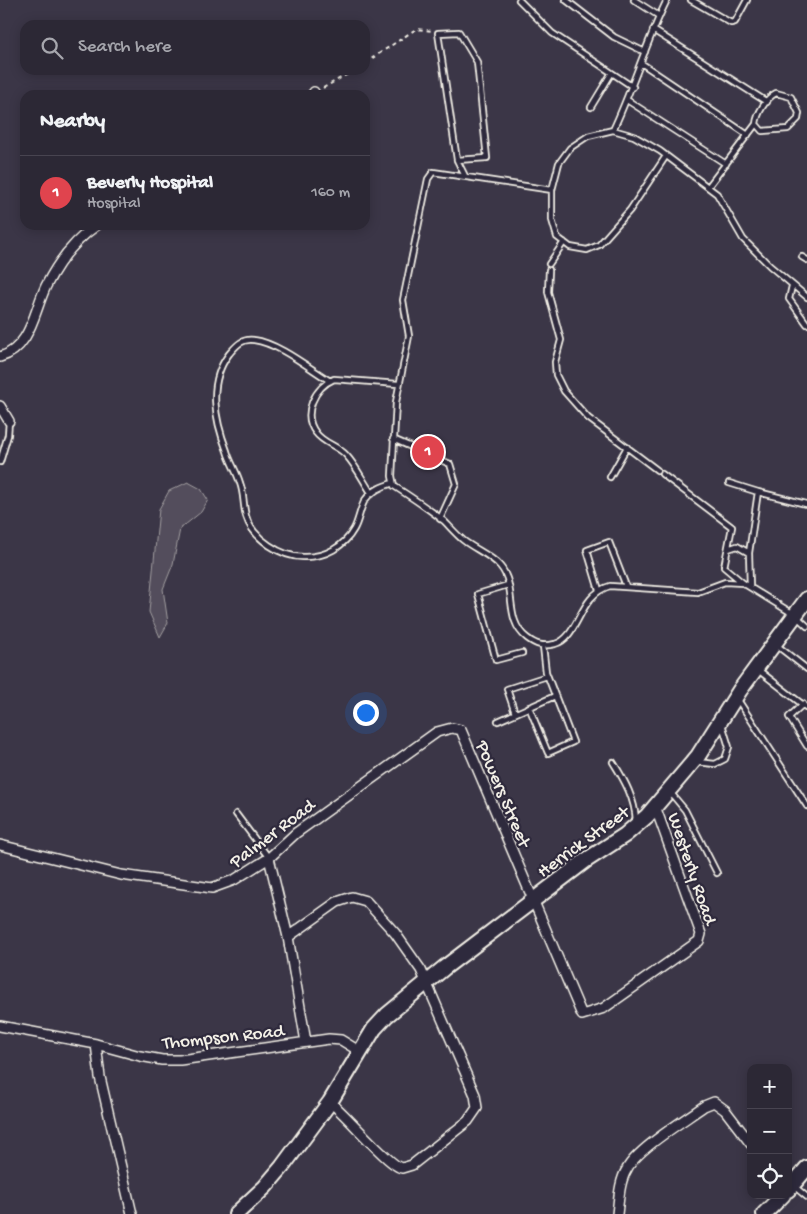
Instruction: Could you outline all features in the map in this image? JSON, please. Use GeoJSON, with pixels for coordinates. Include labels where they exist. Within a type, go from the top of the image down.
{"type":"FeatureCollection","features":[{"type":"Feature","properties":{"kind":"street"},"geometry":{"type":"LineString","coordinates":[[0,357],[12,353],[24,338],[46,287],[63,259],[90,230]]}},
{"type":"Feature","properties":{"kind":"street"},"geometry":{"type":"LineString","coordinates":[[1,408],[9,421]]}},
{"type":"Feature","properties":{"kind":"street","name":"Herrick Street"},"geometry":{"type":"LineString","coordinates":[[236,1214],[265,1187],[330,1102],[359,1051],[380,1022],[426,982],[533,900],[636,825],[669,791],[693,762],[735,696],[807,599]]}},
{"type":"Feature","properties":{"kind":"street","name":"Palmer Road"},"geometry":{"type":"LineString","coordinates":[[0,845],[121,875],[212,888],[234,880],[269,858],[296,833],[384,768],[438,732],[452,728]]}},
{"type":"Feature","properties":{"kind":"street","name":"Powers Street"},"geometry":{"type":"LineString","coordinates":[[452,728],[461,730],[582,1015]]}},
{"type":"Feature","properties":{"kind":"street","name":"Westerly Road"},"geometry":{"type":"LineString","coordinates":[[582,1015],[604,1008],[699,940],[701,934],[700,926],[655,806]]}},
{"type":"Feature","properties":{"kind":"street"},"geometry":{"type":"LineString","coordinates":[[269,858],[284,913],[306,1042]]}},
{"type":"Feature","properties":{"kind":"street"},"geometry":{"type":"LineString","coordinates":[[288,936],[345,898],[359,898],[371,905],[395,933],[421,970],[475,1095],[477,1108],[472,1117],[412,1165],[398,1168],[388,1162],[344,1112],[330,1102]]}},
{"type":"Feature","properties":{"kind":"street","name":"Thompson Road"},"geometry":{"type":"LineString","coordinates":[[0,1026],[96,1044],[162,1060],[336,1039],[359,1051]]}},
{"type":"Feature","properties":{"kind":"street"},"geometry":{"type":"LineString","coordinates":[[96,1044],[100,1077],[132,1214]]}},
{"type":"Feature","properties":{"kind":"street"},"geometry":{"type":"LineString","coordinates":[[618,1214],[620,1186],[627,1168],[639,1155],[704,1106],[714,1102],[725,1110],[747,1139]]}},
{"type":"Feature","properties":{"kind":"street"},"geometry":{"type":"LineString","coordinates":[[792,1185],[807,1168]]}},
{"type":"Feature","properties":{"kind":"street"},"geometry":{"type":"LineString","coordinates":[[764,1214],[779,1199]]}},
{"type":"Feature","properties":{"kind":"lane"},"geometry":{"type":"LineString","coordinates":[[519,0],[552,33],[633,87]]}},
{"type":"Feature","properties":{"kind":"lane"},"geometry":{"type":"LineString","coordinates":[[566,0],[614,37],[645,52]]}},
{"type":"Feature","properties":{"kind":"lane"},"geometry":{"type":"LineString","coordinates":[[634,0],[660,16]]}},
{"type":"Feature","properties":{"kind":"lane"},"geometry":{"type":"LineString","coordinates":[[613,130],[633,87],[653,30],[667,0]]}},
{"type":"Feature","properties":{"kind":"lane"},"geometry":{"type":"LineString","coordinates":[[691,0],[731,23],[735,22],[747,0]]}},
{"type":"Feature","properties":{"kind":"lane"},"geometry":{"type":"LineString","coordinates":[[653,30],[766,102]]}},
{"type":"Feature","properties":{"kind":"lane"},"geometry":{"type":"LineString","coordinates":[[458,160],[487,158],[477,62],[459,32],[438,33],[458,160],[465,176]]}},
{"type":"Feature","properties":{"kind":"lane"},"geometry":{"type":"LineString","coordinates":[[641,64],[748,135]]}},
{"type":"Feature","properties":{"kind":"lane"},"geometry":{"type":"LineString","coordinates":[[591,107],[612,74]]}},
{"type":"Feature","properties":{"kind":"lane"},"geometry":{"type":"LineString","coordinates":[[708,187],[756,124],[756,118],[766,102],[776,93],[791,97],[799,113],[798,119],[788,129],[762,131],[756,124]]}},
{"type":"Feature","properties":{"kind":"lane"},"geometry":{"type":"LineString","coordinates":[[627,100],[726,164]]}},
{"type":"Feature","properties":{"kind":"lane"},"geometry":{"type":"LineString","coordinates":[[666,156],[630,210],[599,246],[587,250],[570,247],[557,237],[552,220],[552,190],[559,164],[570,148],[588,136],[613,130],[634,136],[666,156],[717,194],[743,239],[792,286],[807,297]]}},
{"type":"Feature","properties":{"kind":"lane"},"geometry":{"type":"LineString","coordinates":[[552,190],[433,172],[428,179],[403,300],[409,336],[398,384],[394,439],[394,486],[440,519],[462,540],[500,565],[508,584],[513,620],[520,633],[533,643],[543,646],[558,643],[568,636],[582,611],[599,590],[626,586],[698,592],[725,582],[743,583]]}},
{"type":"Feature","properties":{"kind":"lane"},"geometry":{"type":"LineString","coordinates":[[564,242],[549,267],[548,292],[562,340],[555,362],[556,375],[575,406],[657,470]]}},
{"type":"Feature","properties":{"kind":"lane"},"geometry":{"type":"LineString","coordinates":[[802,257],[807,260]]}},
{"type":"Feature","properties":{"kind":"lane"},"geometry":{"type":"LineString","coordinates":[[792,286],[789,300],[807,324]]}},
{"type":"Feature","properties":{"kind":"lane"},"geometry":{"type":"LineString","coordinates":[[394,482],[378,489],[365,500],[354,529],[345,542],[333,551],[303,558],[268,545],[254,532],[246,518],[240,483],[226,451],[215,404],[214,388],[226,358],[238,343],[252,339],[268,343],[330,381],[346,380],[398,384]]}},
{"type":"Feature","properties":{"kind":"lane"},"geometry":{"type":"LineString","coordinates":[[330,381],[317,393],[309,408],[311,424],[316,433],[346,455],[372,494]]}},
{"type":"Feature","properties":{"kind":"lane"},"geometry":{"type":"LineString","coordinates":[[0,462],[9,421]]}},
{"type":"Feature","properties":{"kind":"lane"},"geometry":{"type":"LineString","coordinates":[[394,439],[450,464],[456,484],[440,519]]}},
{"type":"Feature","properties":{"kind":"lane"},"geometry":{"type":"LineString","coordinates":[[610,477],[627,447]]}},
{"type":"Feature","properties":{"kind":"lane"},"geometry":{"type":"LineString","coordinates":[[662,474],[732,527],[724,567],[743,583],[795,615],[807,626]]}},
{"type":"Feature","properties":{"kind":"lane"},"geometry":{"type":"LineString","coordinates":[[729,483],[806,504]]}},
{"type":"Feature","properties":{"kind":"lane"},"geometry":{"type":"LineString","coordinates":[[750,586],[749,553],[758,492]]}},
{"type":"Feature","properties":{"kind":"lane"},"geometry":{"type":"LineString","coordinates":[[599,590],[587,550],[609,542],[626,586]]}},
{"type":"Feature","properties":{"kind":"lane"},"geometry":{"type":"LineString","coordinates":[[728,549],[737,546],[749,553]]}},
{"type":"Feature","properties":{"kind":"lane"},"geometry":{"type":"LineString","coordinates":[[508,584],[478,594],[496,660],[522,653]]}},
{"type":"Feature","properties":{"kind":"lane"},"geometry":{"type":"LineString","coordinates":[[774,643],[807,669]]}},
{"type":"Feature","properties":{"kind":"lane"},"geometry":{"type":"LineString","coordinates":[[529,707],[548,753],[572,742],[547,676],[543,646]]}},
{"type":"Feature","properties":{"kind":"lane"},"geometry":{"type":"LineString","coordinates":[[756,668],[805,706],[789,717],[807,746]]}},
{"type":"Feature","properties":{"kind":"lane"},"geometry":{"type":"LineString","coordinates":[[515,713],[507,689],[547,676]]}},
{"type":"Feature","properties":{"kind":"lane"},"geometry":{"type":"LineString","coordinates":[[498,721],[555,696]]}},
{"type":"Feature","properties":{"kind":"lane"},"geometry":{"type":"LineString","coordinates":[[735,696],[807,806]]}},
{"type":"Feature","properties":{"kind":"lane"},"geometry":{"type":"LineString","coordinates":[[693,762],[714,764],[725,759],[729,747],[721,719]]}},
{"type":"Feature","properties":{"kind":"lane"},"geometry":{"type":"LineString","coordinates":[[613,762],[625,781],[636,807],[636,825]]}},
{"type":"Feature","properties":{"kind":"lane"},"geometry":{"type":"LineString","coordinates":[[669,791],[685,810],[717,873]]}},
{"type":"Feature","properties":{"kind":"lane"},"geometry":{"type":"LineString","coordinates":[[236,814],[269,858]]}},
{"type":"Feature","properties":{"kind":"lane"},"geometry":{"type":"LineString","coordinates":[[792,1191],[807,1197]]}},
{"type":"Feature","properties":{"kind":"path"},"geometry":{"type":"LineString","coordinates":[[370,60],[416,29],[438,33]]}},
{"type":"Feature","properties":{"kind":"path"},"geometry":{"type":"LineString","coordinates":[[320,90],[346,75]]}},
{"type":"Feature","properties":{"kind":"shaded area"},"geometry":{"type":"Polygon","coordinates":[[[188,482],[201,489],[208,500],[201,512],[180,529],[173,564],[163,589],[168,623],[160,637],[149,612],[159,509],[169,491],[188,482]]]}},
{"type":"Feature","properties":{"kind":"place","name":"Beverly Hospital"},"geometry":{"type":"Point","coordinates":[428,452]}}]}
